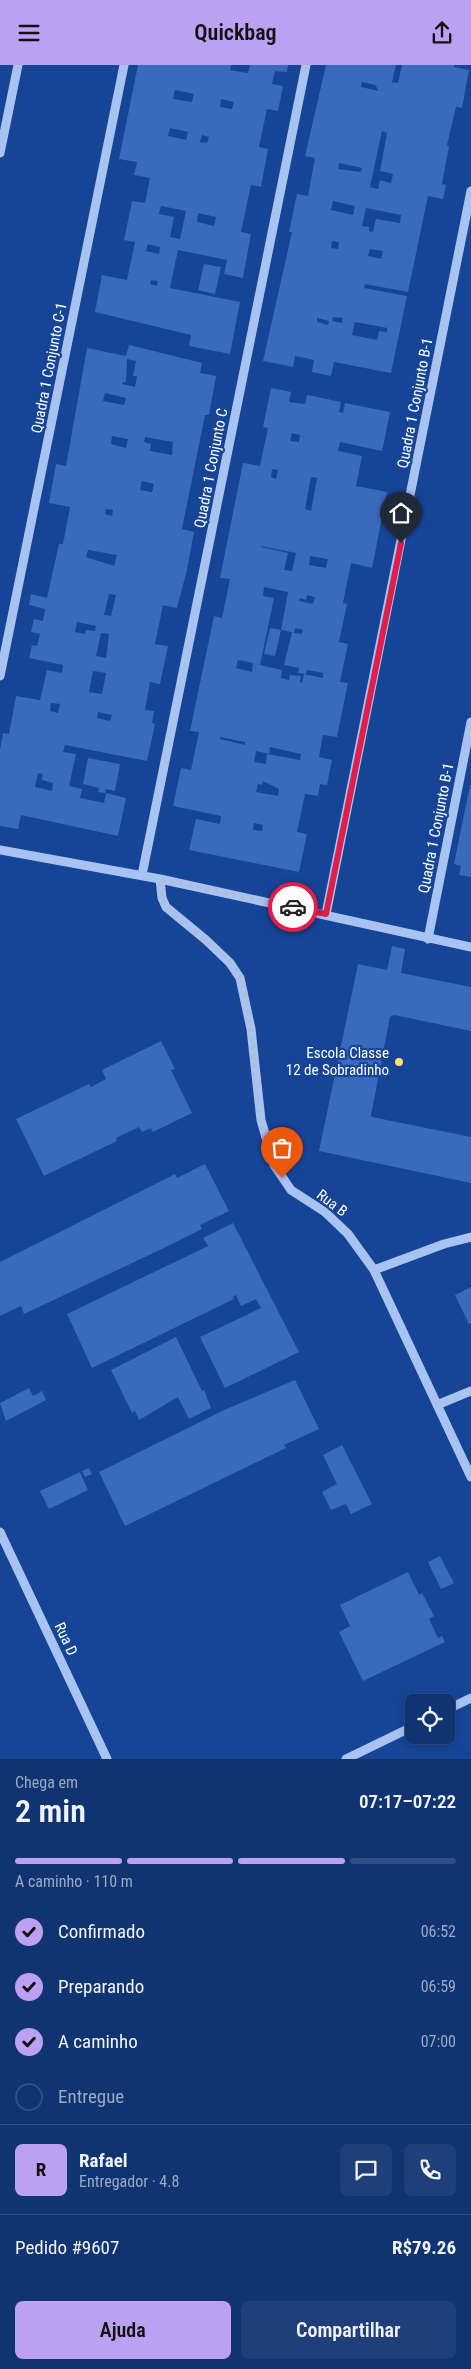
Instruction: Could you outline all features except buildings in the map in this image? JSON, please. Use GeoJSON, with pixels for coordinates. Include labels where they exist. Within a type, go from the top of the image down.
{"type":"FeatureCollection","features":[{"type":"Feature","properties":{"kind":"street"},"geometry":{"type":"LineString","coordinates":[[0,153],[18,65]]}},
{"type":"Feature","properties":{"kind":"street","name":"Quadra 1 Conjunto C-1"},"geometry":{"type":"LineString","coordinates":[[0,676],[124,65]]}},
{"type":"Feature","properties":{"kind":"street","name":"Quadra 1 Conjunto C"},"geometry":{"type":"LineString","coordinates":[[142,875],[306,65]]}},
{"type":"Feature","properties":{"kind":"street","name":"Quadra 1 Conjunto B-1"},"geometry":{"type":"LineString","coordinates":[[326,914],[471,191]]}},
{"type":"Feature","properties":{"kind":"street","name":"Quadra 1 Conjunto B-1"},"geometry":{"type":"LineString","coordinates":[[428,939],[471,722]]}},
{"type":"Feature","properties":{"kind":"street"},"geometry":{"type":"LineString","coordinates":[[0,850],[142,875],[471,947]]}},
{"type":"Feature","properties":{"kind":"street","name":"Rua B"},"geometry":{"type":"LineString","coordinates":[[160,879],[162,897],[166,907],[206,940],[230,963],[240,978],[251,1029],[260,1121],[274,1165],[291,1191],[325,1212],[348,1234],[374,1270],[471,1477]]}},
{"type":"Feature","properties":{"kind":"street"},"geometry":{"type":"LineString","coordinates":[[374,1270],[444,1244],[471,1237]]}},
{"type":"Feature","properties":{"kind":"street"},"geometry":{"type":"LineString","coordinates":[[437,1405],[471,1391]]}},
{"type":"Feature","properties":{"kind":"street","name":"Rua D"},"geometry":{"type":"LineString","coordinates":[[0,1532],[107,1759]]}},
{"type":"Feature","properties":{"kind":"street"},"geometry":{"type":"LineString","coordinates":[[455,1706],[471,1698]]}},
{"type":"Feature","properties":{"kind":"street"},"geometry":{"type":"LineString","coordinates":[[346,1759],[405,1730]]}},
{"type":"Feature","properties":{"kind":"way so far"},"geometry":{"type":"LineString","coordinates":[[282,1178],[274,1165],[260,1121],[247,999],[240,978],[230,963],[206,940],[166,907],[160,889],[160,879],[293,907]]}},
{"type":"Feature","properties":{"kind":"place","name":"Escola Classe 12 de Sobradinho"},"geometry":{"type":"Point","coordinates":[399,1062]}},
{"type":"Feature","properties":{"kind":"route"},"geometry":{"type":"LineString","coordinates":[[293,907],[326,914],[401,543]]}}]}
